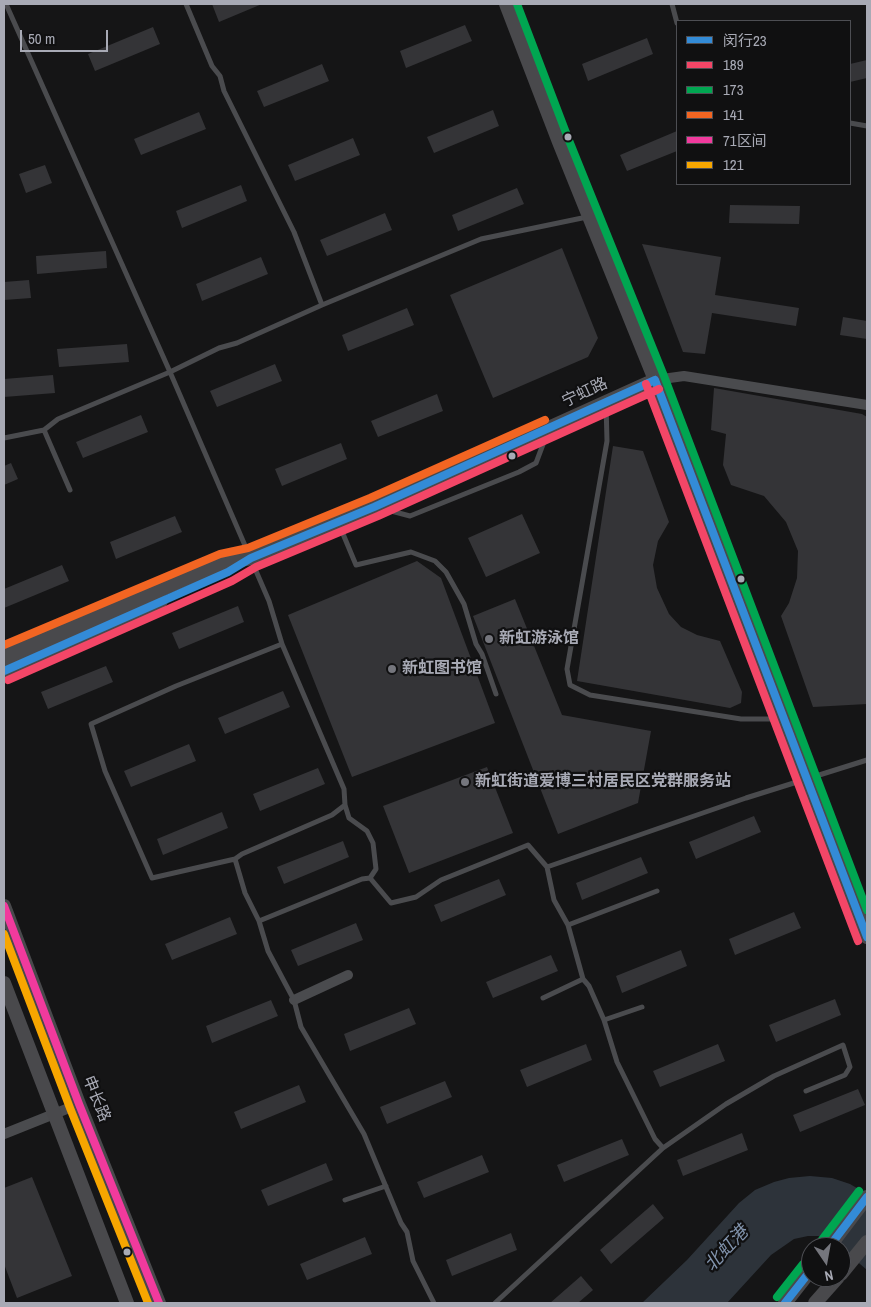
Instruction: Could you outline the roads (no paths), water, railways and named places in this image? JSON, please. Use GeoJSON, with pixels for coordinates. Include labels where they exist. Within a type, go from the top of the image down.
{"type":"FeatureCollection","features":[{"type":"Feature","properties":{"kind":"main road"},"geometry":{"type":"LineString","coordinates":[[506,4],[559,142],[655,380],[867,937]]}},
{"type":"Feature","properties":{"kind":"main road","name":"宁虹路"},"geometry":{"type":"LineString","coordinates":[[4,656],[224,563],[251,558],[374,507],[655,380]]}},
{"type":"Feature","properties":{"kind":"main road"},"geometry":{"type":"LineString","coordinates":[[4,671],[228,572],[251,558]]}},
{"type":"Feature","properties":{"kind":"main road","name":"申长路"},"geometry":{"type":"LineString","coordinates":[[4,906],[79,1104],[159,1303]]}},
{"type":"Feature","properties":{"kind":"main road"},"geometry":{"type":"LineString","coordinates":[[4,983],[126,1303]]}},
{"type":"Feature","properties":{"kind":"main road"},"geometry":{"type":"LineString","coordinates":[[837,1237],[867,1198]]}},
{"type":"Feature","properties":{"kind":"main road"},"geometry":{"type":"LineString","coordinates":[[851,1262],[867,1242]]}},
{"type":"Feature","properties":{"kind":"main road"},"geometry":{"type":"LineString","coordinates":[[785,1303],[801,1283]]}},
{"type":"Feature","properties":{"kind":"main road"},"geometry":{"type":"LineString","coordinates":[[815,1303],[829,1287]]}},
{"type":"Feature","properties":{"kind":"street"},"geometry":{"type":"LineString","coordinates":[[655,380],[684,376],[867,405]]}},
{"type":"Feature","properties":{"kind":"street"},"geometry":{"type":"LineString","coordinates":[[294,1000],[348,976]]}},
{"type":"Feature","properties":{"kind":"street"},"geometry":{"type":"LineString","coordinates":[[4,1134],[79,1104]]}},
{"type":"Feature","properties":{"kind":"lane"},"geometry":{"type":"LineString","coordinates":[[6,4],[251,558],[269,601],[282,644],[344,789],[345,805],[349,818],[367,831],[373,843],[376,869],[370,878],[362,879],[258,921]]}},
{"type":"Feature","properties":{"kind":"lane"},"geometry":{"type":"LineString","coordinates":[[186,4],[212,66],[220,76],[224,91],[294,232],[322,305]]}},
{"type":"Feature","properties":{"kind":"lane"},"geometry":{"type":"LineString","coordinates":[[672,4],[676,20]]}},
{"type":"Feature","properties":{"kind":"lane"},"geometry":{"type":"LineString","coordinates":[[851,123],[867,126]]}},
{"type":"Feature","properties":{"kind":"lane"},"geometry":{"type":"LineString","coordinates":[[4,438],[44,430],[58,419],[170,372],[219,348],[237,343],[322,305],[481,239],[590,216]]}},
{"type":"Feature","properties":{"kind":"lane"},"geometry":{"type":"LineString","coordinates":[[606,402],[607,441],[567,669],[570,685],[590,696],[741,719],[784,719]]}},
{"type":"Feature","properties":{"kind":"lane"},"geometry":{"type":"LineString","coordinates":[[374,507],[410,516],[519,472],[536,463],[548,429]]}},
{"type":"Feature","properties":{"kind":"lane"},"geometry":{"type":"LineString","coordinates":[[44,430],[70,490]]}},
{"type":"Feature","properties":{"kind":"lane"},"geometry":{"type":"LineString","coordinates":[[338,522],[356,565],[411,552],[435,561],[446,572],[464,604],[476,644],[482,654],[496,694]]}},
{"type":"Feature","properties":{"kind":"lane"},"geometry":{"type":"LineString","coordinates":[[282,644],[176,686],[91,724],[105,771],[152,878],[235,859],[242,854],[332,815],[345,805]]}},
{"type":"Feature","properties":{"kind":"lane"},"geometry":{"type":"LineString","coordinates":[[547,867],[746,798],[867,760]]}},
{"type":"Feature","properties":{"kind":"lane"},"geometry":{"type":"LineString","coordinates":[[370,878],[391,902],[416,897],[441,880],[528,845],[547,867],[554,900],[568,925],[583,979],[589,986],[604,1020],[617,1062],[655,1139],[663,1148]]}},
{"type":"Feature","properties":{"kind":"lane"},"geometry":{"type":"LineString","coordinates":[[235,859],[245,893],[258,921],[268,951],[294,1000],[301,1026],[364,1134],[400,1223],[407,1232],[413,1261],[434,1303]]}},
{"type":"Feature","properties":{"kind":"lane"},"geometry":{"type":"LineString","coordinates":[[568,925],[657,891]]}},
{"type":"Feature","properties":{"kind":"lane"},"geometry":{"type":"LineString","coordinates":[[543,998],[583,979]]}},
{"type":"Feature","properties":{"kind":"lane"},"geometry":{"type":"LineString","coordinates":[[604,1020],[642,1007]]}},
{"type":"Feature","properties":{"kind":"lane"},"geometry":{"type":"LineString","coordinates":[[494,1303],[663,1148],[726,1104],[774,1076],[843,1045],[850,1067],[845,1075],[806,1092]]}},
{"type":"Feature","properties":{"kind":"lane"},"geometry":{"type":"LineString","coordinates":[[345,1200],[386,1186]]}},
{"type":"Feature","properties":{"kind":"water","name":"北虹港"},"geometry":{"type":"Polygon","coordinates":[[[810,1176],[832,1178],[850,1184],[867,1194],[867,1270],[851,1256],[851,1237],[801,1237],[794,1239],[771,1255],[727,1303],[642,1303],[687,1260],[739,1203],[755,1190],[789,1178],[810,1176]]]}},
{"type":"Feature","properties":{"kind":"place","name":"新虹游泳馆"},"geometry":{"type":"Point","coordinates":[489,639]}},
{"type":"Feature","properties":{"kind":"place","name":"新虹图书馆"},"geometry":{"type":"Point","coordinates":[392,669]}},
{"type":"Feature","properties":{"kind":"place","name":"新虹街道爱博三村居民区党群服务站"},"geometry":{"type":"Point","coordinates":[465,782]}}]}
